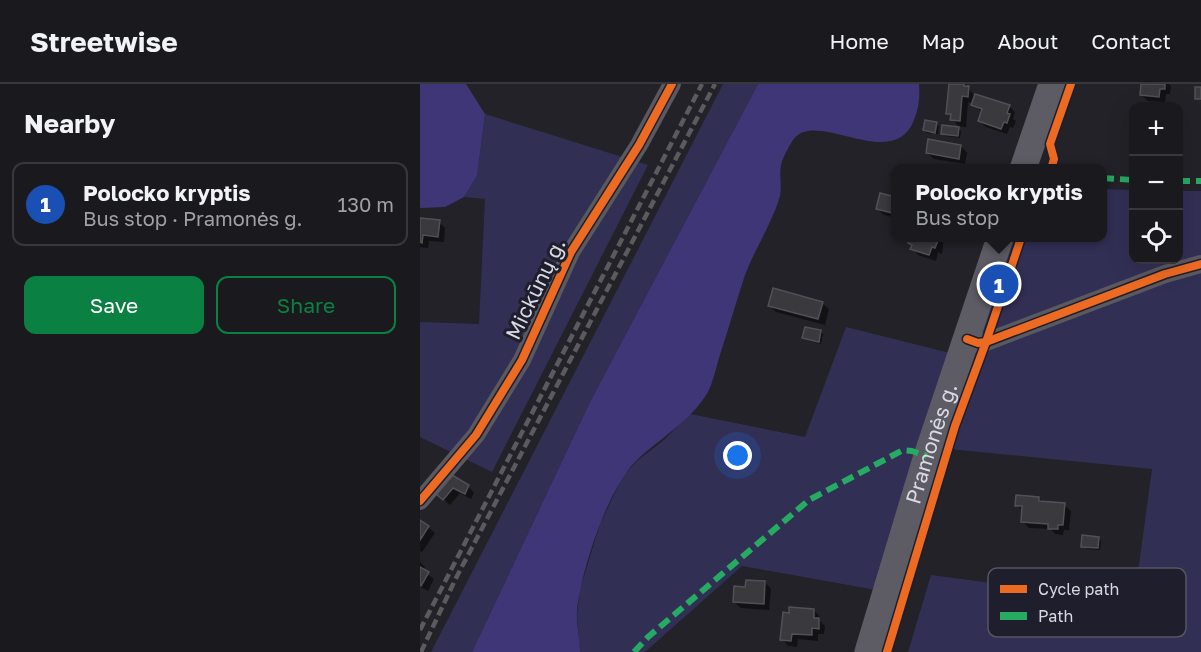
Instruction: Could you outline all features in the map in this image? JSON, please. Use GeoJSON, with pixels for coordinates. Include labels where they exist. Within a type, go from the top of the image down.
{"type":"FeatureCollection","features":[{"type":"Feature","properties":{"kind":"main road"},"geometry":{"type":"LineString","coordinates":[[1024,164],[1052,84]]}},
{"type":"Feature","properties":{"kind":"main road","name":"Pramonės g."},"geometry":{"type":"LineString","coordinates":[[868,652],[927,456],[998,242]]}},
{"type":"Feature","properties":{"kind":"street","name":"Mickūnų g."},"geometry":{"type":"LineString","coordinates":[[420,501],[476,435],[522,360],[571,252],[639,145],[672,84]]}},
{"type":"Feature","properties":{"kind":"street"},"geometry":{"type":"LineString","coordinates":[[967,339],[978,343],[986,342],[1166,274],[1201,264]]}},
{"type":"Feature","properties":{"kind":"shaded area"},"geometry":{"type":"Polygon","coordinates":[[[420,84],[466,84],[485,114],[477,176],[464,197],[445,207],[420,208],[420,84]]]}},
{"type":"Feature","properties":{"kind":"shaded area"},"geometry":{"type":"Polygon","coordinates":[[[723,84],[758,84],[590,402],[472,652],[431,652],[723,84]]]}},
{"type":"Feature","properties":{"kind":"shaded area"},"geometry":{"type":"Polygon","coordinates":[[[758,84],[919,84],[919,102],[914,120],[904,135],[889,141],[872,141],[818,131],[804,132],[791,142],[781,165],[781,192],[777,206],[745,275],[708,392],[684,421],[636,461],[625,474],[597,532],[579,594],[577,616],[580,652],[472,652],[590,402],[758,84]]]}},
{"type":"Feature","properties":{"kind":"shaded area"},"geometry":{"type":"Polygon","coordinates":[[[485,114],[648,165],[492,472],[420,437],[420,322],[479,324],[485,199],[464,197],[477,176],[485,114]]]}},
{"type":"Feature","properties":{"kind":"shaded area"},"geometry":{"type":"Polygon","coordinates":[[[1107,189],[1129,190],[1129,264],[1183,264],[1183,191],[1201,191],[1201,652],[908,652],[931,575],[988,583],[988,637],[1186,637],[1186,568],[1139,568],[1152,469],[939,448],[1011,242],[1107,242],[1107,189]]]}},
{"type":"Feature","properties":{"kind":"shaded area"},"geometry":{"type":"Polygon","coordinates":[[[846,327],[950,353],[876,590],[742,566],[645,652],[580,652],[577,615],[580,589],[600,524],[623,476],[690,414],[805,437],[846,327]]]}},
{"type":"Feature","properties":{"kind":"building"},"geometry":{"type":"Polygon","coordinates":[[[949,84],[969,86],[968,97],[962,96],[960,121],[950,120],[951,114],[946,114],[949,84]]]}},
{"type":"Feature","properties":{"kind":"building"},"geometry":{"type":"Polygon","coordinates":[[[1141,84],[1165,84],[1165,89],[1160,89],[1159,97],[1140,95],[1141,84]]]}},
{"type":"Feature","properties":{"kind":"building"},"geometry":{"type":"Polygon","coordinates":[[[1195,87],[1201,87],[1201,99],[1195,99],[1195,87]]]}},
{"type":"Feature","properties":{"kind":"building"},"geometry":{"type":"Polygon","coordinates":[[[975,94],[1010,105],[1007,123],[1004,122],[1001,129],[978,121],[982,109],[971,105],[975,94]]]}},
{"type":"Feature","properties":{"kind":"building"},"geometry":{"type":"Polygon","coordinates":[[[925,120],[937,122],[935,133],[923,130],[925,120]]]}},
{"type":"Feature","properties":{"kind":"building"},"geometry":{"type":"Polygon","coordinates":[[[942,125],[959,127],[958,136],[941,134],[942,125]]]}},
{"type":"Feature","properties":{"kind":"building"},"geometry":{"type":"Polygon","coordinates":[[[928,139],[961,145],[959,159],[926,153],[928,139]]]}},
{"type":"Feature","properties":{"kind":"building"},"geometry":{"type":"Polygon","coordinates":[[[880,193],[891,196],[891,213],[876,209],[880,193]]]}},
{"type":"Feature","properties":{"kind":"building"},"geometry":{"type":"Polygon","coordinates":[[[420,218],[440,220],[438,237],[423,235],[422,243],[420,242],[420,218]]]}},
{"type":"Feature","properties":{"kind":"building"},"geometry":{"type":"Polygon","coordinates":[[[937,242],[935,248],[932,247],[929,255],[910,249],[912,245],[908,243],[937,242]]]}},
{"type":"Feature","properties":{"kind":"building"},"geometry":{"type":"Polygon","coordinates":[[[773,288],[823,302],[818,319],[768,306],[773,288]]]}},
{"type":"Feature","properties":{"kind":"building"},"geometry":{"type":"Polygon","coordinates":[[[805,327],[821,330],[819,342],[802,338],[805,327]]]}},
{"type":"Feature","properties":{"kind":"building"},"geometry":{"type":"Polygon","coordinates":[[[452,475],[469,485],[465,494],[453,488],[443,500],[436,494],[452,475]]]}},
{"type":"Feature","properties":{"kind":"building"},"geometry":{"type":"Polygon","coordinates":[[[1016,495],[1039,497],[1039,501],[1065,503],[1063,525],[1058,525],[1058,529],[1048,529],[1048,524],[1021,522],[1022,506],[1015,506],[1016,495]]]}},
{"type":"Feature","properties":{"kind":"building"},"geometry":{"type":"Polygon","coordinates":[[[420,520],[429,526],[420,540],[420,520]]]}},
{"type":"Feature","properties":{"kind":"building"},"geometry":{"type":"Polygon","coordinates":[[[1082,535],[1099,537],[1098,548],[1081,547],[1082,535]]]}},
{"type":"Feature","properties":{"kind":"building"},"geometry":{"type":"Polygon","coordinates":[[[420,567],[429,572],[421,586],[420,585],[420,567]]]}},
{"type":"Feature","properties":{"kind":"building"},"geometry":{"type":"Polygon","coordinates":[[[746,580],[765,581],[764,604],[733,602],[734,586],[745,587],[746,580]]]}},
{"type":"Feature","properties":{"kind":"building"},"geometry":{"type":"Polygon","coordinates":[[[789,607],[814,609],[814,618],[819,618],[819,629],[812,628],[812,635],[792,634],[791,641],[780,640],[783,612],[789,613],[789,607]]]}},
{"type":"Feature","properties":{"kind":"railway"},"geometry":{"type":"LineString","coordinates":[[420,630],[702,84]]}},
{"type":"Feature","properties":{"kind":"railway"},"geometry":{"type":"LineString","coordinates":[[421,652],[456,578],[715,84]]}},
{"type":"Feature","properties":{"kind":"marked path"},"geometry":{"type":"LineString","coordinates":[[1107,178],[1129,180]]}},
{"type":"Feature","properties":{"kind":"marked path"},"geometry":{"type":"LineString","coordinates":[[1183,181],[1201,181]]}},
{"type":"Feature","properties":{"kind":"marked path"},"geometry":{"type":"LineString","coordinates":[[634,652],[648,637],[809,500],[903,450],[927,456]]}},
{"type":"Feature","properties":{"kind":"cycle path"},"geometry":{"type":"LineString","coordinates":[[420,501],[476,435],[522,360],[571,252],[639,145],[672,84]]}},
{"type":"Feature","properties":{"kind":"cycle path"},"geometry":{"type":"LineString","coordinates":[[1052,164],[1054,159],[1050,144],[1071,84]]}},
{"type":"Feature","properties":{"kind":"cycle path"},"geometry":{"type":"LineString","coordinates":[[887,652],[955,426],[1020,242]]}},
{"type":"Feature","properties":{"kind":"cycle path"},"geometry":{"type":"LineString","coordinates":[[967,339],[978,343],[986,342],[1165,274],[1201,264]]}},
{"type":"Feature","properties":{"kind":"place","name":"Polocko kryptis"},"geometry":{"type":"Point","coordinates":[999,284]}}]}
